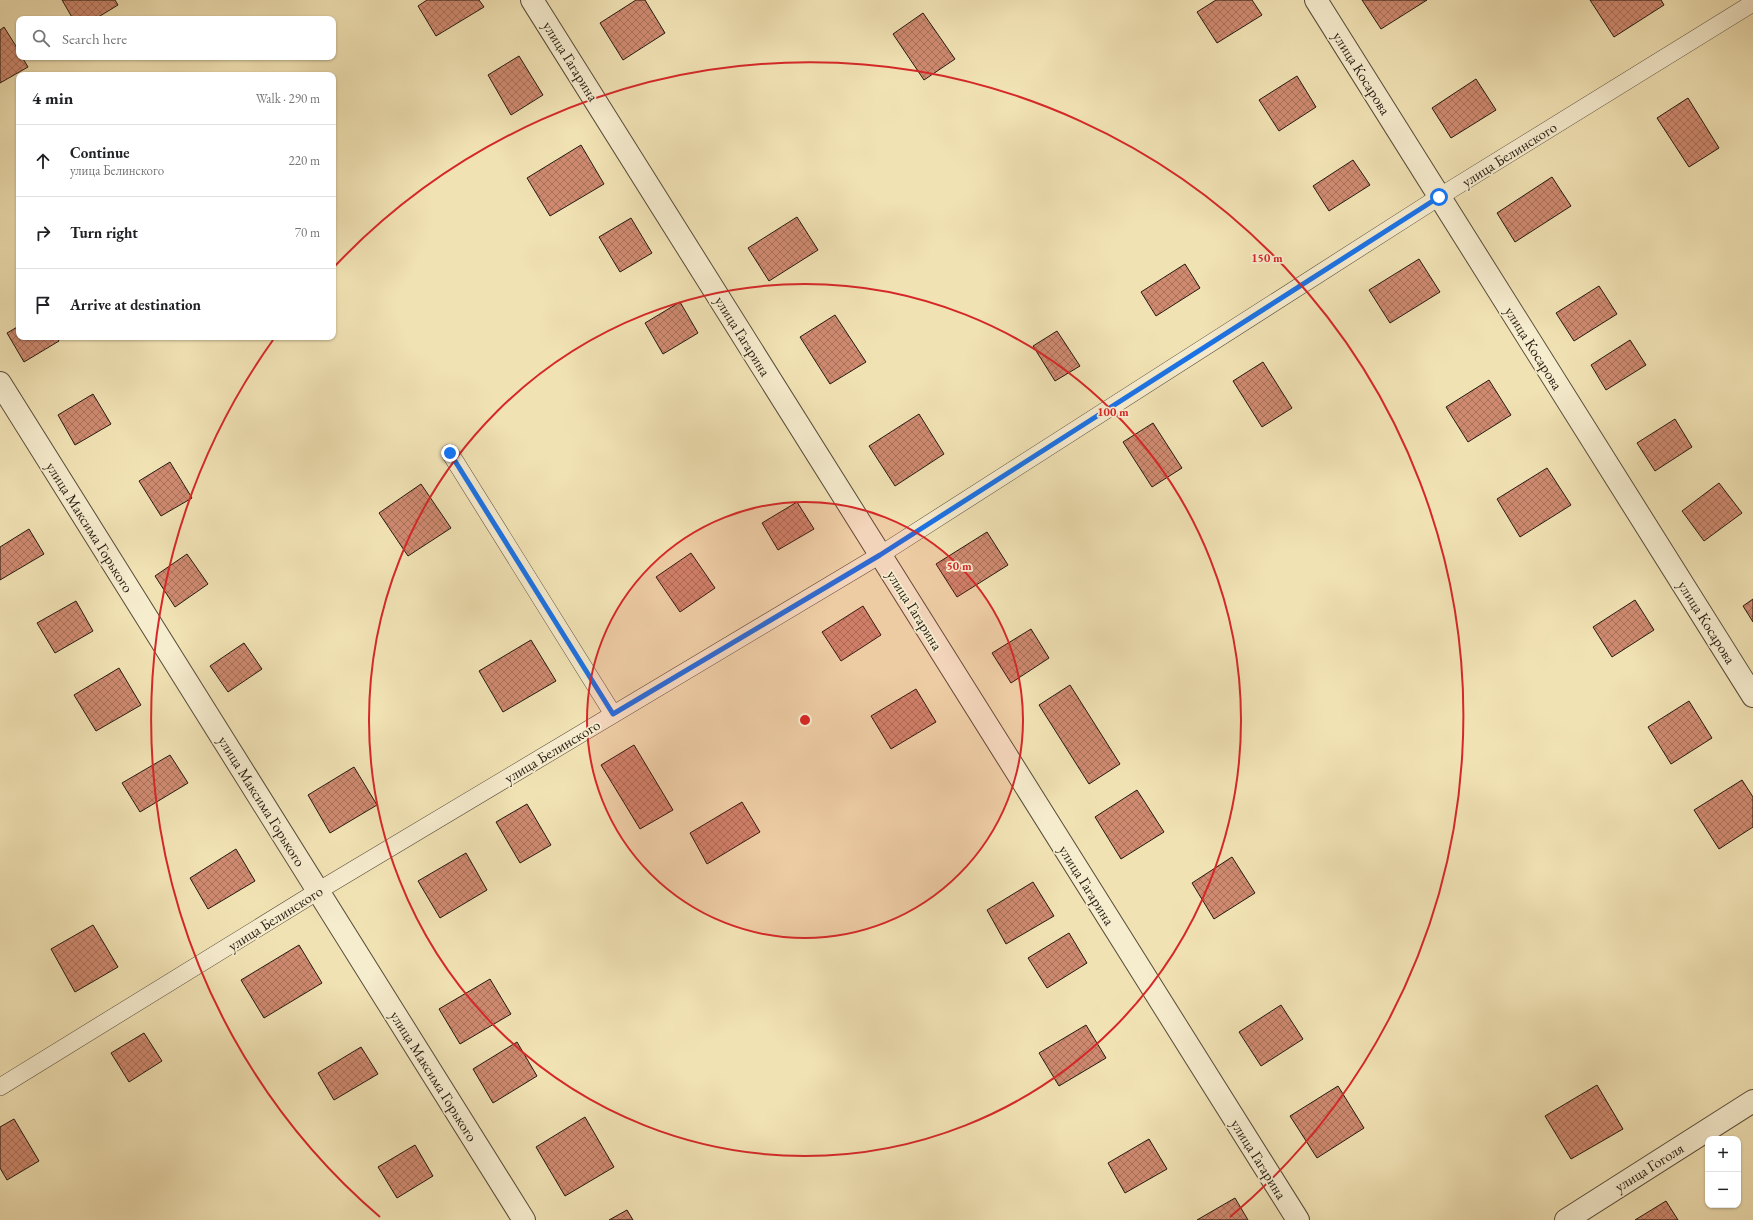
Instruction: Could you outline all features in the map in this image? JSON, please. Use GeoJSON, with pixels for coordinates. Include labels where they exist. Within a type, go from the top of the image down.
{"type":"FeatureCollection","features":[{"type":"Feature","properties":{"kind":"street","name":"улица Гагарина"},"geometry":{"type":"LineString","coordinates":[[532,0],[1298,1220]]}},
{"type":"Feature","properties":{"kind":"street","name":"улица Косарова"},"geometry":{"type":"LineString","coordinates":[[1316,0],[1753,696]]}},
{"type":"Feature","properties":{"kind":"street","name":"улица Максима Горького"},"geometry":{"type":"LineString","coordinates":[[0,382],[524,1220]]}},
{"type":"Feature","properties":{"kind":"street","name":"улица Гоголя"},"geometry":{"type":"LineString","coordinates":[[1566,1220],[1753,1102]]}},
{"type":"Feature","properties":{"kind":"lane","name":"улица Белинского"},"geometry":{"type":"LineString","coordinates":[[0,1086],[318,891],[880,555],[1439,197],[1753,3]]}},
{"type":"Feature","properties":{"kind":"lane"},"geometry":{"type":"LineString","coordinates":[[450,453],[613,714]]}},
{"type":"Feature","properties":{"kind":"building"},"geometry":{"type":"Polygon","coordinates":[[[62,0],[115,0],[118,5],[100,16],[71,16],[62,0]]]}},
{"type":"Feature","properties":{"kind":"building"},"geometry":{"type":"Polygon","coordinates":[[[427,0],[479,0],[484,7],[436,36],[418,6],[427,0]]]}},
{"type":"Feature","properties":{"kind":"building"},"geometry":{"type":"Polygon","coordinates":[[[636,0],[645,0],[665,33],[623,60],[600,23],[636,0]]]}},
{"type":"Feature","properties":{"kind":"building"},"geometry":{"type":"Polygon","coordinates":[[[1216,0],[1252,0],[1262,15],[1217,43],[1197,12],[1216,0]]]}},
{"type":"Feature","properties":{"kind":"building"},"geometry":{"type":"Polygon","coordinates":[[[1362,0],[1427,0],[1381,29],[1362,0]]]}},
{"type":"Feature","properties":{"kind":"building"},"geometry":{"type":"Polygon","coordinates":[[[1590,0],[1661,0],[1664,5],[1614,37],[1590,0]]]}},
{"type":"Feature","properties":{"kind":"building"},"geometry":{"type":"Polygon","coordinates":[[[923,13],[955,59],[924,80],[893,34],[923,13]]]}},
{"type":"Feature","properties":{"kind":"building"},"geometry":{"type":"Polygon","coordinates":[[[4,27],[16,46],[16,60],[24,60],[28,67],[19,72],[16,72],[16,74],[0,83],[0,30],[4,27]]]}},
{"type":"Feature","properties":{"kind":"building"},"geometry":{"type":"Polygon","coordinates":[[[519,56],[543,95],[511,115],[488,75],[519,56]]]}},
{"type":"Feature","properties":{"kind":"building"},"geometry":{"type":"Polygon","coordinates":[[[1297,76],[1316,107],[1279,131],[1259,100],[1297,76]]]}},
{"type":"Feature","properties":{"kind":"building"},"geometry":{"type":"Polygon","coordinates":[[[1476,79],[1496,110],[1451,138],[1432,108],[1476,79]]]}},
{"type":"Feature","properties":{"kind":"building"},"geometry":{"type":"Polygon","coordinates":[[[1688,98],[1719,148],[1689,167],[1657,118],[1688,98]]]}},
{"type":"Feature","properties":{"kind":"building"},"geometry":{"type":"Polygon","coordinates":[[[581,145],[604,184],[550,216],[527,178],[581,145]]]}},
{"type":"Feature","properties":{"kind":"building"},"geometry":{"type":"Polygon","coordinates":[[[1353,160],[1370,185],[1329,211],[1313,186],[1353,160]]]}},
{"type":"Feature","properties":{"kind":"building"},"geometry":{"type":"Polygon","coordinates":[[[1552,177],[1571,206],[1515,242],[1497,213],[1552,177]]]}},
{"type":"Feature","properties":{"kind":"building"},"geometry":{"type":"Polygon","coordinates":[[[797,217],[818,250],[769,281],[748,248],[797,217]]]}},
{"type":"Feature","properties":{"kind":"building"},"geometry":{"type":"Polygon","coordinates":[[[631,218],[652,253],[620,272],[599,237],[631,218]]]}},
{"type":"Feature","properties":{"kind":"building"},"geometry":{"type":"Polygon","coordinates":[[[1419,259],[1440,292],[1390,323],[1369,290],[1419,259]]]}},
{"type":"Feature","properties":{"kind":"building"},"geometry":{"type":"Polygon","coordinates":[[[1185,264],[1200,288],[1156,316],[1141,292],[1185,264]]]}},
{"type":"Feature","properties":{"kind":"building"},"geometry":{"type":"Polygon","coordinates":[[[1599,286],[1617,314],[1574,341],[1556,313],[1599,286]]]}},
{"type":"Feature","properties":{"kind":"building"},"geometry":{"type":"Polygon","coordinates":[[[680,302],[698,333],[663,354],[645,323],[680,302]]]}},
{"type":"Feature","properties":{"kind":"building"},"geometry":{"type":"Polygon","coordinates":[[[835,315],[866,362],[830,384],[800,337],[835,315]]]}},
{"type":"Feature","properties":{"kind":"building"},"geometry":{"type":"Polygon","coordinates":[[[16,328],[16,340],[59,341],[24,362],[7,333],[16,328]]]}},
{"type":"Feature","properties":{"kind":"building"},"geometry":{"type":"Polygon","coordinates":[[[1057,331],[1080,366],[1055,381],[1033,346],[1057,331]]]}},
{"type":"Feature","properties":{"kind":"building"},"geometry":{"type":"Polygon","coordinates":[[[1630,340],[1646,365],[1606,390],[1591,365],[1630,340]]]}},
{"type":"Feature","properties":{"kind":"building"},"geometry":{"type":"Polygon","coordinates":[[[1263,362],[1292,408],[1262,427],[1233,381],[1263,362]]]}},
{"type":"Feature","properties":{"kind":"building"},"geometry":{"type":"Polygon","coordinates":[[[1489,380],[1511,415],[1468,442],[1446,407],[1489,380]]]}},
{"type":"Feature","properties":{"kind":"building"},"geometry":{"type":"Polygon","coordinates":[[[93,394],[111,424],[75,445],[58,415],[93,394]]]}},
{"type":"Feature","properties":{"kind":"building"},"geometry":{"type":"Polygon","coordinates":[[[919,414],[944,454],[895,486],[869,446],[919,414]]]}},
{"type":"Feature","properties":{"kind":"building"},"geometry":{"type":"Polygon","coordinates":[[[1675,419],[1692,447],[1655,471],[1637,443],[1675,419]]]}},
{"type":"Feature","properties":{"kind":"building"},"geometry":{"type":"Polygon","coordinates":[[[1153,423],[1182,468],[1152,487],[1123,442],[1153,423]]]}},
{"type":"Feature","properties":{"kind":"building"},"geometry":{"type":"Polygon","coordinates":[[[170,462],[192,498],[161,516],[139,481],[170,462]]]}},
{"type":"Feature","properties":{"kind":"building"},"geometry":{"type":"Polygon","coordinates":[[[1547,468],[1571,505],[1520,537],[1497,499],[1547,468]]]}},
{"type":"Feature","properties":{"kind":"building"},"geometry":{"type":"Polygon","coordinates":[[[1719,483],[1742,513],[1704,541],[1682,511],[1719,483]]]}},
{"type":"Feature","properties":{"kind":"building"},"geometry":{"type":"Polygon","coordinates":[[[421,484],[451,528],[408,556],[379,513],[421,484]]]}},
{"type":"Feature","properties":{"kind":"building"},"geometry":{"type":"Polygon","coordinates":[[[797,502],[814,529],[778,550],[762,523],[797,502]]]}},
{"type":"Feature","properties":{"kind":"building"},"geometry":{"type":"Polygon","coordinates":[[[29,529],[44,554],[0,580],[0,547],[29,529]]]}},
{"type":"Feature","properties":{"kind":"building"},"geometry":{"type":"Polygon","coordinates":[[[987,532],[1008,565],[957,597],[936,564],[987,532]]]}},
{"type":"Feature","properties":{"kind":"building"},"geometry":{"type":"Polygon","coordinates":[[[691,553],[715,588],[680,612],[656,577],[691,553]]]}},
{"type":"Feature","properties":{"kind":"building"},"geometry":{"type":"Polygon","coordinates":[[[187,554],[208,584],[175,607],[155,576],[187,554]]]}},
{"type":"Feature","properties":{"kind":"building"},"geometry":{"type":"Polygon","coordinates":[[[1753,599],[1753,622],[1743,606],[1753,599]]]}},
{"type":"Feature","properties":{"kind":"building"},"geometry":{"type":"Polygon","coordinates":[[[1635,600],[1654,630],[1612,657],[1593,627],[1635,600]]]}},
{"type":"Feature","properties":{"kind":"building"},"geometry":{"type":"Polygon","coordinates":[[[76,601],[93,631],[55,653],[37,623],[76,601]]]}},
{"type":"Feature","properties":{"kind":"building"},"geometry":{"type":"Polygon","coordinates":[[[863,606],[881,635],[841,661],[822,632],[863,606]]]}},
{"type":"Feature","properties":{"kind":"building"},"geometry":{"type":"Polygon","coordinates":[[[1031,629],[1049,658],[1011,683],[992,653],[1031,629]]]}},
{"type":"Feature","properties":{"kind":"building"},"geometry":{"type":"Polygon","coordinates":[[[531,640],[556,681],[503,712],[479,671],[531,640]]]}},
{"type":"Feature","properties":{"kind":"building"},"geometry":{"type":"Polygon","coordinates":[[[244,643],[262,669],[228,692],[210,666],[244,643]]]}},
{"type":"Feature","properties":{"kind":"building"},"geometry":{"type":"Polygon","coordinates":[[[119,668],[141,705],[96,731],[74,695],[119,668]]]}},
{"type":"Feature","properties":{"kind":"building"},"geometry":{"type":"Polygon","coordinates":[[[1070,685],[1120,764],[1089,784],[1039,705],[1070,685]]]}},
{"type":"Feature","properties":{"kind":"building"},"geometry":{"type":"Polygon","coordinates":[[[916,689],[936,722],[891,749],[871,716],[916,689]]]}},
{"type":"Feature","properties":{"kind":"building"},"geometry":{"type":"Polygon","coordinates":[[[1689,701],[1712,738],[1671,764],[1648,727],[1689,701]]]}},
{"type":"Feature","properties":{"kind":"building"},"geometry":{"type":"Polygon","coordinates":[[[634,745],[673,810],[640,829],[601,765],[634,745]]]}},
{"type":"Feature","properties":{"kind":"building"},"geometry":{"type":"Polygon","coordinates":[[[170,755],[188,783],[140,812],[122,783],[170,755]]]}},
{"type":"Feature","properties":{"kind":"building"},"geometry":{"type":"Polygon","coordinates":[[[354,767],[377,805],[330,833],[308,795],[354,767]]]}},
{"type":"Feature","properties":{"kind":"building"},"geometry":{"type":"Polygon","coordinates":[[[1742,780],[1753,797],[1753,827],[1719,849],[1694,810],[1742,780]]]}},
{"type":"Feature","properties":{"kind":"building"},"geometry":{"type":"Polygon","coordinates":[[[1137,790],[1164,832],[1121,859],[1095,817],[1137,790]]]}},
{"type":"Feature","properties":{"kind":"building"},"geometry":{"type":"Polygon","coordinates":[[[742,802],[760,832],[707,864],[690,833],[742,802]]]}},
{"type":"Feature","properties":{"kind":"building"},"geometry":{"type":"Polygon","coordinates":[[[527,804],[551,845],[520,863],[496,822],[527,804]]]}},
{"type":"Feature","properties":{"kind":"building"},"geometry":{"type":"Polygon","coordinates":[[[236,849],[255,881],[208,909],[190,878],[236,849]]]}},
{"type":"Feature","properties":{"kind":"building"},"geometry":{"type":"Polygon","coordinates":[[[466,853],[487,890],[440,918],[418,881],[466,853]]]}},
{"type":"Feature","properties":{"kind":"building"},"geometry":{"type":"Polygon","coordinates":[[[1232,857],[1255,893],[1214,919],[1192,883],[1232,857]]]}},
{"type":"Feature","properties":{"kind":"building"},"geometry":{"type":"Polygon","coordinates":[[[1033,882],[1054,916],[1006,944],[987,910],[1033,882]]]}},
{"type":"Feature","properties":{"kind":"building"},"geometry":{"type":"Polygon","coordinates":[[[93,925],[118,967],[75,992],[51,949],[93,925]]]}},
{"type":"Feature","properties":{"kind":"building"},"geometry":{"type":"Polygon","coordinates":[[[1069,933],[1087,963],[1047,988],[1028,958],[1069,933]]]}},
{"type":"Feature","properties":{"kind":"building"},"geometry":{"type":"Polygon","coordinates":[[[299,945],[322,983],[264,1018],[241,980],[299,945]]]}},
{"type":"Feature","properties":{"kind":"building"},"geometry":{"type":"Polygon","coordinates":[[[490,979],[511,1014],[460,1044],[439,1009],[490,979]]]}},
{"type":"Feature","properties":{"kind":"building"},"geometry":{"type":"Polygon","coordinates":[[[1281,1005],[1303,1039],[1261,1066],[1239,1032],[1281,1005]]]}},
{"type":"Feature","properties":{"kind":"building"},"geometry":{"type":"Polygon","coordinates":[[[1086,1025],[1106,1058],[1059,1086],[1039,1053],[1086,1025]]]}},
{"type":"Feature","properties":{"kind":"building"},"geometry":{"type":"Polygon","coordinates":[[[144,1033],[162,1061],[129,1082],[111,1053],[144,1033]]]}},
{"type":"Feature","properties":{"kind":"building"},"geometry":{"type":"Polygon","coordinates":[[[517,1042],[537,1076],[493,1103],[473,1069],[517,1042]]]}},
{"type":"Feature","properties":{"kind":"building"},"geometry":{"type":"Polygon","coordinates":[[[361,1047],[378,1074],[334,1100],[318,1073],[361,1047]]]}},
{"type":"Feature","properties":{"kind":"building"},"geometry":{"type":"Polygon","coordinates":[[[1597,1085],[1623,1129],[1571,1159],[1545,1116],[1597,1085]]]}},
{"type":"Feature","properties":{"kind":"building"},"geometry":{"type":"Polygon","coordinates":[[[1338,1086],[1364,1128],[1317,1158],[1290,1116],[1338,1086]]]}},
{"type":"Feature","properties":{"kind":"building"},"geometry":{"type":"Polygon","coordinates":[[[585,1117],[614,1167],[565,1196],[536,1147],[585,1117]]]}},
{"type":"Feature","properties":{"kind":"building"},"geometry":{"type":"Polygon","coordinates":[[[14,1119],[39,1161],[7,1180],[0,1168],[0,1127],[14,1119]]]}},
{"type":"Feature","properties":{"kind":"building"},"geometry":{"type":"Polygon","coordinates":[[[1149,1139],[1167,1169],[1125,1193],[1108,1163],[1149,1139]]]}},
{"type":"Feature","properties":{"kind":"building"},"geometry":{"type":"Polygon","coordinates":[[[415,1145],[433,1176],[397,1198],[378,1167],[415,1145]]]}},
{"type":"Feature","properties":{"kind":"building"},"geometry":{"type":"Polygon","coordinates":[[[1235,1198],[1248,1220],[1197,1220],[1235,1198]]]}},
{"type":"Feature","properties":{"kind":"building"},"geometry":{"type":"Polygon","coordinates":[[[1666,1201],[1678,1220],[1635,1220],[1666,1201]]]}},
{"type":"Feature","properties":{"kind":"building"},"geometry":{"type":"Polygon","coordinates":[[[627,1210],[633,1220],[609,1220],[627,1210]]]}},
{"type":"Feature","properties":{"kind":"route"},"geometry":{"type":"LineString","coordinates":[[450,453],[613,714],[880,555],[1439,197]]}}]}
